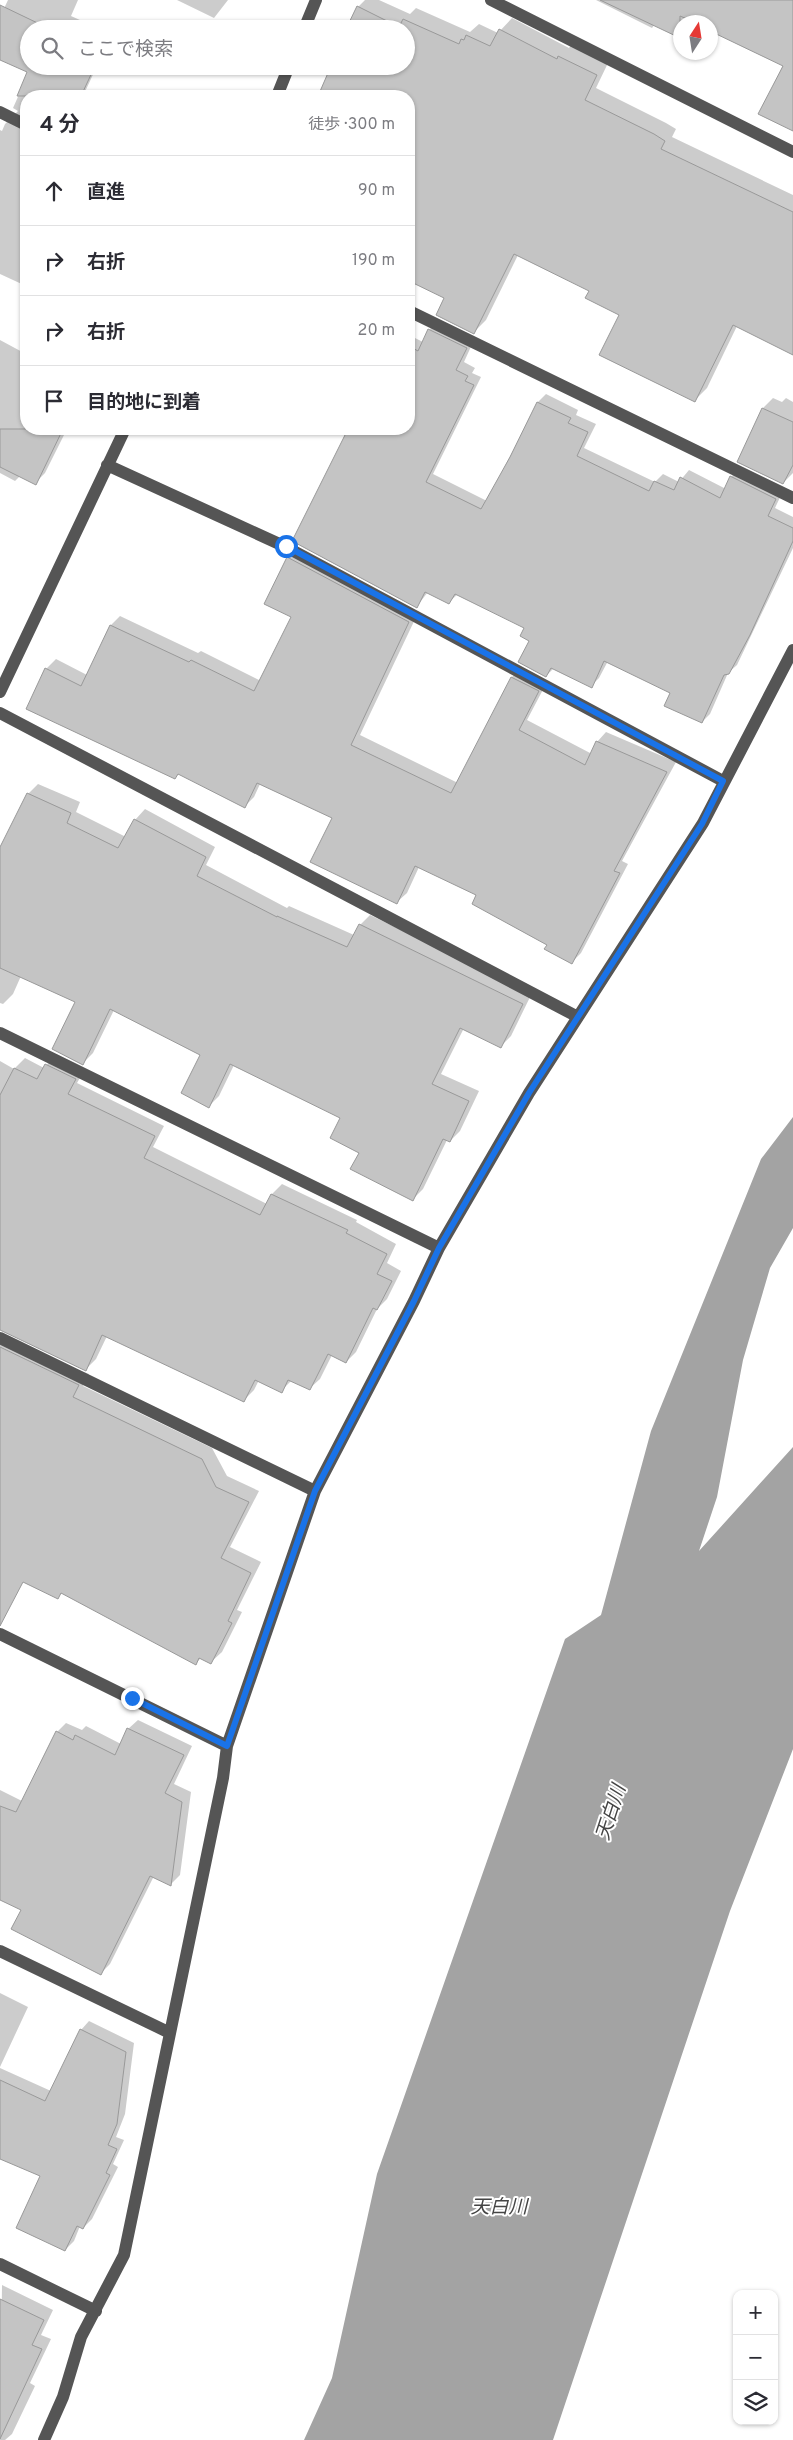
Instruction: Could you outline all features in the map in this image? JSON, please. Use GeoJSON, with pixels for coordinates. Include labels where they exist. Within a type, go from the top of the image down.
{"type":"FeatureCollection","features":[{"type":"Feature","properties":{"kind":"street"},"geometry":{"type":"LineString","coordinates":[[308,20],[316,0]]}},
{"type":"Feature","properties":{"kind":"street"},"geometry":{"type":"LineString","coordinates":[[491,0],[793,152]]}},
{"type":"Feature","properties":{"kind":"street"},"geometry":{"type":"LineString","coordinates":[[279,90],[285,75]]}},
{"type":"Feature","properties":{"kind":"street"},"geometry":{"type":"LineString","coordinates":[[0,112],[20,122]]}},
{"type":"Feature","properties":{"kind":"street"},"geometry":{"type":"LineString","coordinates":[[415,315],[793,498]]}},
{"type":"Feature","properties":{"kind":"street"},"geometry":{"type":"LineString","coordinates":[[0,692],[122,435]]}},
{"type":"Feature","properties":{"kind":"street"},"geometry":{"type":"LineString","coordinates":[[107,465],[286,546],[723,781]]}},
{"type":"Feature","properties":{"kind":"street"},"geometry":{"type":"LineString","coordinates":[[44,2440],[63,2397],[81,2337],[124,2255],[224,1778],[227,1746],[315,1491],[414,1301],[439,1248],[529,1093],[702,824],[793,650]]}},
{"type":"Feature","properties":{"kind":"street"},"geometry":{"type":"LineString","coordinates":[[0,713],[578,1017]]}},
{"type":"Feature","properties":{"kind":"street"},"geometry":{"type":"LineString","coordinates":[[0,1033],[439,1248]]}},
{"type":"Feature","properties":{"kind":"street"},"geometry":{"type":"LineString","coordinates":[[0,1338],[315,1491]]}},
{"type":"Feature","properties":{"kind":"street"},"geometry":{"type":"LineString","coordinates":[[0,1634],[227,1746]]}},
{"type":"Feature","properties":{"kind":"street"},"geometry":{"type":"LineString","coordinates":[[0,1951],[170,2033]]}},
{"type":"Feature","properties":{"kind":"street"},"geometry":{"type":"LineString","coordinates":[[0,2264],[96,2311]]}},
{"type":"Feature","properties":{"kind":"water","name":"天白川"},"geometry":{"type":"Polygon","coordinates":[[[793,1117],[793,1228],[770,1268],[743,1360],[717,1497],[699,1551],[793,1447],[793,1749],[730,1911],[553,2440],[304,2440],[332,2378],[377,2174],[565,1639],[601,1615],[651,1431],[761,1159],[793,1117]]]}},
{"type":"Feature","properties":{"kind":"building"},"geometry":{"type":"Polygon","coordinates":[[[600,0],[793,0],[793,131],[758,114],[783,66],[718,35],[718,15],[673,15],[673,35],[600,0]]]}},
{"type":"Feature","properties":{"kind":"building"},"geometry":{"type":"Polygon","coordinates":[[[0,5],[31,20],[20,20],[20,69],[0,60],[0,5]]]}},
{"type":"Feature","properties":{"kind":"building"},"geometry":{"type":"Polygon","coordinates":[[[357,6],[385,20],[350,20],[357,6]]]}},
{"type":"Feature","properties":{"kind":"building"},"geometry":{"type":"Polygon","coordinates":[[[415,24],[459,44],[466,35],[490,46],[499,29],[557,59],[558,56],[597,75],[585,100],[665,141],[661,149],[793,212],[793,355],[733,325],[695,402],[599,355],[619,315],[585,298],[589,291],[514,254],[474,334],[436,315],[444,298],[415,284],[415,90],[321,90],[327,75],[415,75],[415,24]]]}},
{"type":"Feature","properties":{"kind":"building"},"geometry":{"type":"Polygon","coordinates":[[[26,75],[91,75],[84,90],[20,90],[20,96],[17,96],[26,75]]]}},
{"type":"Feature","properties":{"kind":"building"},"geometry":{"type":"Polygon","coordinates":[[[428,329],[467,348],[456,370],[468,376],[465,381],[474,385],[426,482],[481,509],[510,457],[537,402],[571,418],[568,423],[588,432],[577,456],[649,491],[654,481],[674,490],[680,477],[720,498],[730,476],[776,499],[768,516],[793,528],[793,541],[750,635],[729,674],[724,675],[702,723],[664,706],[670,693],[604,661],[592,688],[551,668],[546,677],[518,662],[529,641],[520,636],[524,628],[455,594],[449,604],[425,592],[417,608],[292,541],[345,435],[415,435],[415,349],[418,351],[428,329]]]}},
{"type":"Feature","properties":{"kind":"building"},"geometry":{"type":"Polygon","coordinates":[[[762,408],[793,422],[793,465],[783,484],[737,462],[762,408]]]}},
{"type":"Feature","properties":{"kind":"building"},"geometry":{"type":"Polygon","coordinates":[[[0,429],[20,429],[20,435],[60,435],[36,485],[0,467],[0,429]]]}},
{"type":"Feature","properties":{"kind":"building"},"geometry":{"type":"Polygon","coordinates":[[[287,557],[409,622],[351,745],[451,793],[511,677],[539,691],[519,730],[585,765],[596,741],[667,772],[614,871],[620,873],[572,964],[544,949],[547,945],[472,904],[476,895],[415,866],[397,904],[310,862],[332,818],[257,783],[245,808],[178,774],[175,779],[26,709],[45,668],[81,686],[110,625],[189,662],[191,660],[254,691],[291,617],[264,604],[287,557]]]}},
{"type":"Feature","properties":{"kind":"building"},"geometry":{"type":"Polygon","coordinates":[[[27,793],[71,813],[67,823],[118,848],[134,819],[206,857],[197,876],[277,917],[347,947],[359,924],[523,1004],[501,1048],[460,1028],[432,1084],[469,1101],[450,1142],[443,1139],[413,1201],[350,1169],[359,1153],[330,1138],[340,1118],[230,1064],[209,1108],[181,1093],[200,1055],[110,1009],[83,1065],[52,1049],[75,1002],[0,968],[0,847],[27,793]]]}},
{"type":"Feature","properties":{"kind":"building"},"geometry":{"type":"Polygon","coordinates":[[[45,1064],[76,1079],[68,1094],[155,1136],[144,1158],[260,1215],[271,1194],[348,1230],[346,1233],[387,1254],[377,1274],[392,1281],[377,1310],[373,1308],[346,1363],[328,1354],[310,1390],[288,1380],[282,1393],[255,1380],[244,1402],[102,1335],[86,1371],[0,1330],[0,1095],[14,1068],[37,1079],[45,1064]]]}},
{"type":"Feature","properties":{"kind":"building"},"geometry":{"type":"Polygon","coordinates":[[[0,1347],[79,1385],[73,1397],[202,1459],[216,1487],[249,1502],[221,1558],[251,1573],[228,1621],[232,1623],[211,1664],[199,1658],[196,1665],[61,1593],[58,1599],[23,1582],[0,1626],[0,1347]]]}},
{"type":"Feature","properties":{"kind":"building"},"geometry":{"type":"Polygon","coordinates":[[[127,1728],[184,1755],[165,1793],[182,1802],[171,1886],[150,1876],[101,1975],[11,1929],[21,1910],[0,1900],[0,1806],[16,1812],[56,1731],[73,1740],[75,1735],[115,1755],[127,1728]]]}},
{"type":"Feature","properties":{"kind":"building"},"geometry":{"type":"Polygon","coordinates":[[[80,2029],[126,2052],[117,2124],[108,2145],[117,2149],[106,2173],[110,2175],[83,2229],[77,2226],[65,2251],[16,2228],[40,2176],[0,2159],[0,2080],[45,2101],[80,2029]]]}},
{"type":"Feature","properties":{"kind":"building"},"geometry":{"type":"Polygon","coordinates":[[[0,2299],[44,2320],[32,2345],[42,2349],[0,2439],[0,2299]]]}},
{"type":"Feature","properties":{"kind":"route"},"geometry":{"type":"LineString","coordinates":[[132,1698],[227,1746],[315,1491],[414,1301],[439,1248],[529,1093],[702,824],[723,781],[286,546]]}}]}
